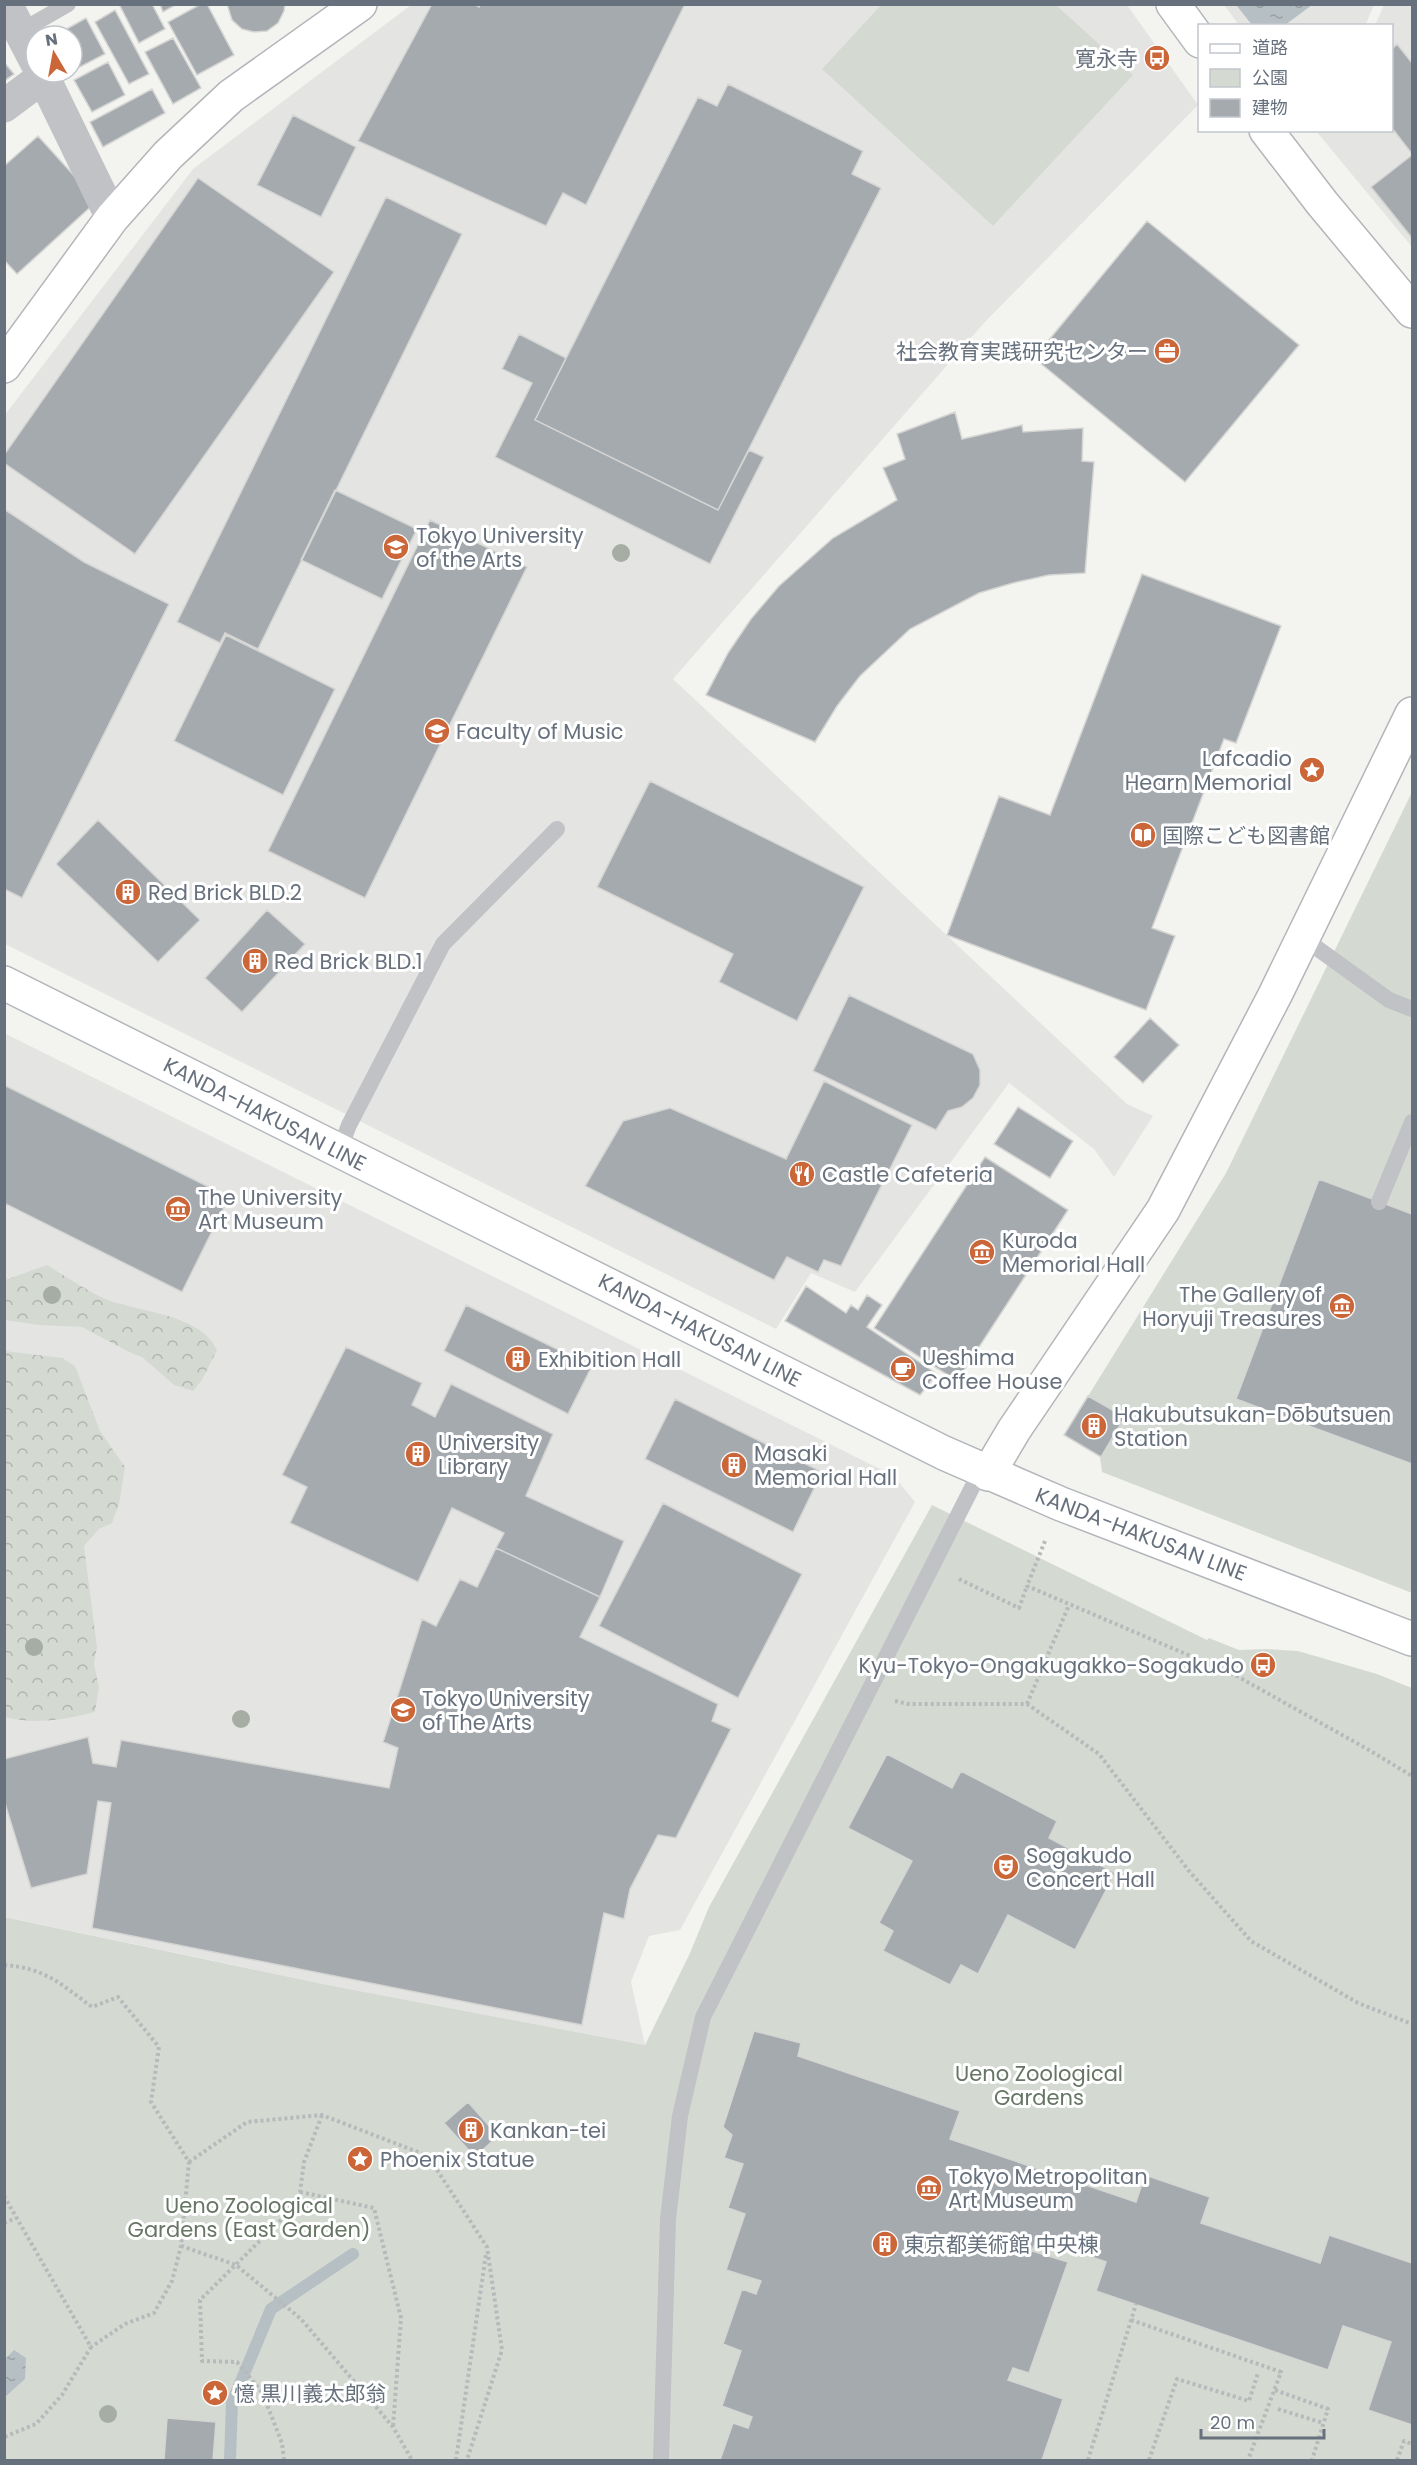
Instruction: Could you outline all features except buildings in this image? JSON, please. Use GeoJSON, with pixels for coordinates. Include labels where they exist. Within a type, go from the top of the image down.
{"type":"FeatureCollection","features":[{"type":"Feature","properties":{"kind":"street"},"geometry":{"type":"LineString","coordinates":[[4,366],[112,218],[168,155],[231,96],[360,4]]}},
{"type":"Feature","properties":{"kind":"street"},"geometry":{"type":"LineString","coordinates":[[1173,4],[1198,38]]}},
{"type":"Feature","properties":{"kind":"street"},"geometry":{"type":"LineString","coordinates":[[14,18],[24,38]]}},
{"type":"Feature","properties":{"kind":"street"},"geometry":{"type":"LineString","coordinates":[[4,106],[26,84]]}},
{"type":"Feature","properties":{"kind":"street"},"geometry":{"type":"LineString","coordinates":[[47,84],[112,218]]}},
{"type":"Feature","properties":{"kind":"street"},"geometry":{"type":"LineString","coordinates":[[1268,132],[1322,203],[1413,311]]}},
{"type":"Feature","properties":{"kind":"street"},"geometry":{"type":"LineString","coordinates":[[985,1472],[1163,1210],[1303,938],[1413,714]]}},
{"type":"Feature","properties":{"kind":"street","name":"KANDA-HAKUSAN LINE"},"geometry":{"type":"LineString","coordinates":[[4,983],[985,1472],[1061,1504],[1413,1639]]}},
{"type":"Feature","properties":{"kind":"lane"},"geometry":{"type":"LineString","coordinates":[[14,18],[68,4]]}},
{"type":"Feature","properties":{"kind":"lane"},"geometry":{"type":"LineString","coordinates":[[339,1151],[349,1125],[443,944],[556,829]]}},
{"type":"Feature","properties":{"kind":"lane"},"geometry":{"type":"LineString","coordinates":[[1303,938],[1389,1000],[1413,1009]]}},
{"type":"Feature","properties":{"kind":"lane"},"geometry":{"type":"LineString","coordinates":[[1379,1202],[1413,1122]]}},
{"type":"Feature","properties":{"kind":"lane"},"geometry":{"type":"LineString","coordinates":[[661,2460],[668,2219],[680,2116],[703,2017],[933,1567],[985,1472]]}},
{"type":"Feature","properties":{"kind":"path"},"geometry":{"type":"LineString","coordinates":[[933,1567],[1019,1608],[1045,1541]]}},
{"type":"Feature","properties":{"kind":"path"},"geometry":{"type":"LineString","coordinates":[[1027,1586],[1235,1675],[1413,1776]]}},
{"type":"Feature","properties":{"kind":"path"},"geometry":{"type":"LineString","coordinates":[[1027,1704],[1069,1605]]}},
{"type":"Feature","properties":{"kind":"path"},"geometry":{"type":"LineString","coordinates":[[868,1694],[908,1704],[1027,1704],[1098,1754],[1189,1871],[1251,1941],[1358,2003],[1413,2024]]}},
{"type":"Feature","properties":{"kind":"path"},"geometry":{"type":"LineString","coordinates":[[4,1965],[24,1966],[48,1975],[92,2007],[118,1997],[159,2047],[151,2102],[189,2162],[181,2246],[172,2281],[154,2313],[125,2324],[91,2347],[62,2395],[36,2424],[4,2437]]}},
{"type":"Feature","properties":{"kind":"path"},"geometry":{"type":"LineString","coordinates":[[189,2162],[247,2122],[322,2115],[428,2156],[487,2247],[502,2350],[467,2460]]}},
{"type":"Feature","properties":{"kind":"path"},"geometry":{"type":"LineString","coordinates":[[284,2460],[282,2443],[262,2392],[237,2362],[201,2361],[200,2300],[282,2219],[300,2192],[304,2162],[322,2115]]}},
{"type":"Feature","properties":{"kind":"path"},"geometry":{"type":"LineString","coordinates":[[300,2192],[374,2208],[401,2318],[393,2427]]}},
{"type":"Feature","properties":{"kind":"path"},"geometry":{"type":"LineString","coordinates":[[4,2196],[91,2347]]}},
{"type":"Feature","properties":{"kind":"path"},"geometry":{"type":"LineString","coordinates":[[4,2223],[15,2218]]}},
{"type":"Feature","properties":{"kind":"path"},"geometry":{"type":"LineString","coordinates":[[181,2246],[236,2265],[301,2319],[393,2427],[412,2460]]}},
{"type":"Feature","properties":{"kind":"path"},"geometry":{"type":"LineString","coordinates":[[456,2460],[487,2247]]}},
{"type":"Feature","properties":{"kind":"path"},"geometry":{"type":"LineString","coordinates":[[1088,2460],[1136,2304]]}},
{"type":"Feature","properties":{"kind":"path"},"geometry":{"type":"LineString","coordinates":[[1131,2320],[1281,2372],[1248,2460]]}},
{"type":"Feature","properties":{"kind":"path"},"geometry":{"type":"LineString","coordinates":[[1149,2460],[1177,2379],[1249,2401],[1258,2373]]}},
{"type":"Feature","properties":{"kind":"path"},"geometry":{"type":"LineString","coordinates":[[1275,2390],[1328,2409],[1312,2460]]}},
{"type":"Feature","properties":{"kind":"path"},"geometry":{"type":"LineString","coordinates":[[1278,2409],[1323,2423]]}},
{"type":"Feature","properties":{"kind":"path"},"geometry":{"type":"LineString","coordinates":[[1397,2460],[1404,2441],[1413,2444]]}},
{"type":"Feature","properties":{"kind":"shaded area","name":"Tokyo University of the Arts"},"geometry":{"type":"Polygon","coordinates":[[[411,5],[1127,5],[1198,105],[984,323],[673,679],[1127,1104],[1153,1116],[1114,1177],[1094,1149],[1009,1083],[855,1292],[811,1273],[776,1329],[5,944],[4,416],[193,169],[411,5]]]}},
{"type":"Feature","properties":{"kind":"shaded area"},"geometry":{"type":"Polygon","coordinates":[[[1224,5],[1374,5],[1366,24],[1238,24],[1224,5]]]}},
{"type":"Feature","properties":{"kind":"shaded area"},"geometry":{"type":"Polygon","coordinates":[[[1384,5],[1412,5],[1412,247],[1317,132],[1393,132],[1393,24],[1375,24],[1384,5]]]}},
{"type":"Feature","properties":{"kind":"shaded area","name":"Tokyo University of The Arts"},"geometry":{"type":"Polygon","coordinates":[[[4,1033],[894,1476],[915,1502],[680,1930],[649,1936],[631,1982],[645,2045],[328,1985],[5,1917],[4,1033]]]}},
{"type":"Feature","properties":{"kind":"green space"},"geometry":{"type":"Polygon","coordinates":[[[881,5],[1056,5],[1133,75],[993,226],[822,69],[881,5]]]}},
{"type":"Feature","properties":{"kind":"green space"},"geometry":{"type":"Polygon","coordinates":[[[1412,792],[1412,1593],[1102,1472],[1100,1457],[1064,1435],[1226,1173],[1412,792]]]}},
{"type":"Feature","properties":{"kind":"green space"},"geometry":{"type":"Polygon","coordinates":[[[47,1265],[103,1298],[166,1315],[196,1328],[208,1337],[217,1350],[202,1380],[193,1391],[174,1385],[142,1357],[82,1327],[39,1325],[5,1320],[5,1280],[47,1265]]]}},
{"type":"Feature","properties":{"kind":"green space"},"geometry":{"type":"Polygon","coordinates":[[[5,1351],[62,1358],[75,1366],[100,1431],[125,1467],[119,1504],[112,1523],[99,1529],[84,1546],[97,1647],[94,1664],[99,1687],[95,1712],[61,1719],[27,1721],[5,1717],[5,1351]]]}},
{"type":"Feature","properties":{"kind":"green space","name":"Ueno Zoological Gardens"},"geometry":{"type":"Polygon","coordinates":[[[932,1505],[1207,1640],[1209,1638],[1239,1650],[1298,1651],[1377,1674],[1412,1688],[1412,2460],[5,2460],[4,1917],[328,1985],[645,2045],[690,1953],[709,1907],[932,1505]]]}},
{"type":"Feature","properties":{"kind":"water"},"geometry":{"type":"Polygon","coordinates":[[[1238,4],[1312,5],[1286,24],[1251,24],[1237,6],[1238,4]]]}},
{"type":"Feature","properties":{"kind":"water"},"geometry":{"type":"Polygon","coordinates":[[[14,2350],[26,2358],[25,2379],[5,2397],[5,2359],[14,2350]]]}},
{"type":"Feature","properties":{"kind":"waterway"},"geometry":{"type":"LineString","coordinates":[[230,2460],[232,2403],[271,2309],[353,2254]]}},
{"type":"Feature","properties":{"kind":"place","name":"寛永寺"},"geometry":{"type":"Point","coordinates":[1157,58]}},
{"type":"Feature","properties":{"kind":"place","name":"社会教育実践研究センター"},"geometry":{"type":"Point","coordinates":[1167,351]}},
{"type":"Feature","properties":{"kind":"place","name":"Tokyo University of the Arts"},"geometry":{"type":"Point","coordinates":[396,547]}},
{"type":"Feature","properties":{"kind":"place","name":"Faculty of Music"},"geometry":{"type":"Point","coordinates":[437,731]}},
{"type":"Feature","properties":{"kind":"place","name":"Lafcadio Hearn Memorial"},"geometry":{"type":"Point","coordinates":[1312,770]}},
{"type":"Feature","properties":{"kind":"place","name":"国際こども図書館"},"geometry":{"type":"Point","coordinates":[1143,835]}},
{"type":"Feature","properties":{"kind":"place","name":"Red Brick BLD.2"},"geometry":{"type":"Point","coordinates":[128,892]}},
{"type":"Feature","properties":{"kind":"place","name":"Red Brick BLD.1"},"geometry":{"type":"Point","coordinates":[255,961]}},
{"type":"Feature","properties":{"kind":"place","name":"Castle Cafeteria"},"geometry":{"type":"Point","coordinates":[802,1174]}},
{"type":"Feature","properties":{"kind":"place","name":"The University Art Museum"},"geometry":{"type":"Point","coordinates":[178,1209]}},
{"type":"Feature","properties":{"kind":"place","name":"Kuroda Memorial Hall"},"geometry":{"type":"Point","coordinates":[982,1252]}},
{"type":"Feature","properties":{"kind":"place","name":"The Gallery of Horyuji Treasures"},"geometry":{"type":"Point","coordinates":[1342,1306]}},
{"type":"Feature","properties":{"kind":"place","name":"Exhibition Hall"},"geometry":{"type":"Point","coordinates":[518,1359]}},
{"type":"Feature","properties":{"kind":"place","name":"Ueshima Coffee House"},"geometry":{"type":"Point","coordinates":[903,1369]}},
{"type":"Feature","properties":{"kind":"place","name":"Hakubutsukan-Dōbutsuen Station"},"geometry":{"type":"Point","coordinates":[1094,1426]}},
{"type":"Feature","properties":{"kind":"place","name":"University Library"},"geometry":{"type":"Point","coordinates":[418,1454]}},
{"type":"Feature","properties":{"kind":"place","name":"Masaki Memorial Hall"},"geometry":{"type":"Point","coordinates":[734,1465]}},
{"type":"Feature","properties":{"kind":"place","name":"Kyu-Tokyo-Ongakugakko-Sogakudo"},"geometry":{"type":"Point","coordinates":[1263,1665]}},
{"type":"Feature","properties":{"kind":"place","name":"Tokyo University of The Arts"},"geometry":{"type":"Point","coordinates":[403,1710]}},
{"type":"Feature","properties":{"kind":"place","name":"Sogakudo Concert Hall"},"geometry":{"type":"Point","coordinates":[1006,1867]}},
{"type":"Feature","properties":{"kind":"place","name":"Kankan-tei"},"geometry":{"type":"Point","coordinates":[471,2130]}},
{"type":"Feature","properties":{"kind":"place","name":"Phoenix Statue"},"geometry":{"type":"Point","coordinates":[360,2159]}},
{"type":"Feature","properties":{"kind":"place","name":"Tokyo Metropolitan Art Museum"},"geometry":{"type":"Point","coordinates":[929,2188]}},
{"type":"Feature","properties":{"kind":"place","name":"東京都美術館 中央棟"},"geometry":{"type":"Point","coordinates":[885,2244]}},
{"type":"Feature","properties":{"kind":"place","name":"憶 黒川義太郎翁"},"geometry":{"type":"Point","coordinates":[215,2393]}},
{"type":"Feature","properties":{"kind":"park label","name":"Ueno Zoological Gardens (East Garden)"},"geometry":{"type":"Point","coordinates":[249,2217]}}]}
